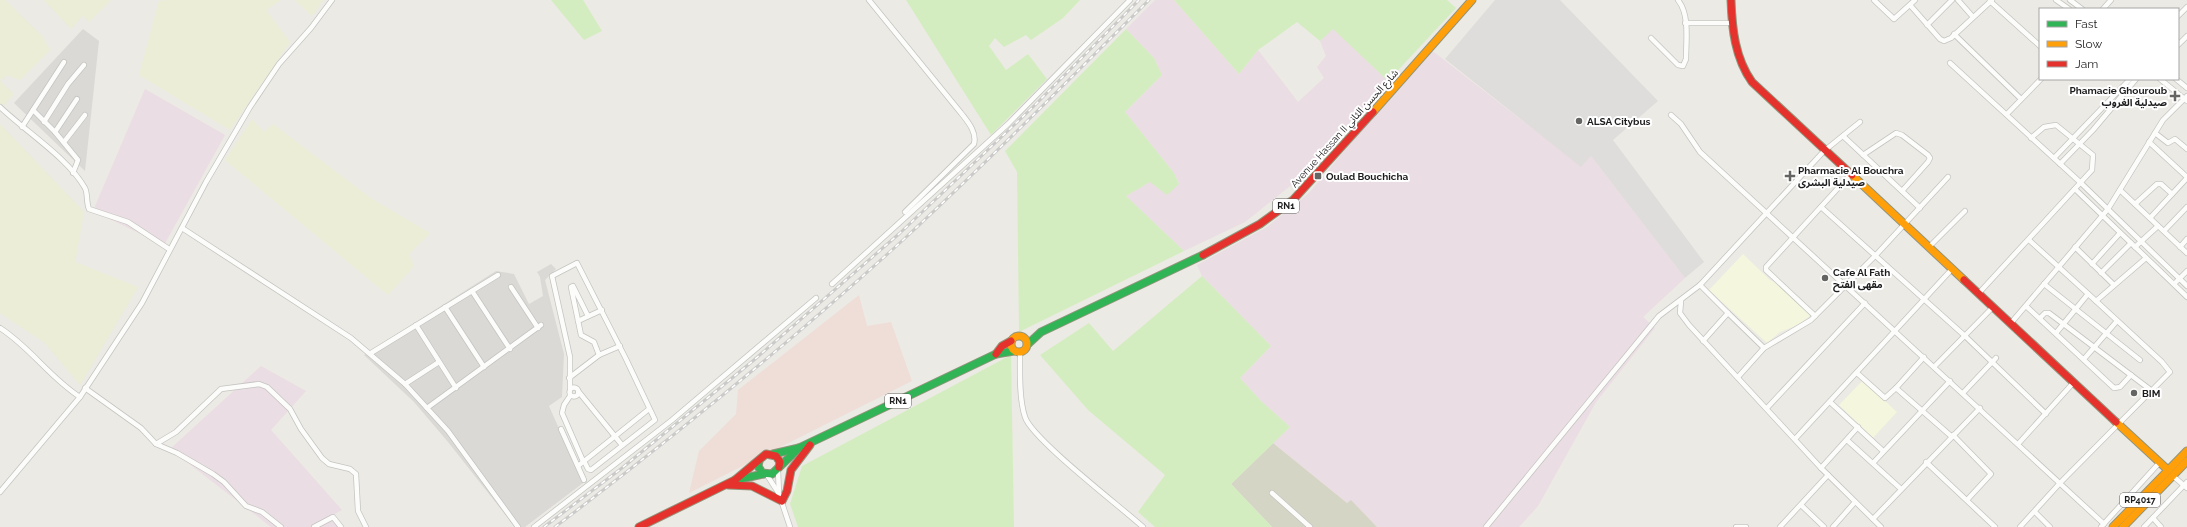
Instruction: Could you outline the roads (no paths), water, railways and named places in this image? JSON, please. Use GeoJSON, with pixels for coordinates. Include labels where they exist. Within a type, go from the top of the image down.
{"type":"FeatureCollection","features":[{"type":"Feature","properties":{"kind":"main road","name":"Avenue Hassan II شارع الحسن الثاني"},"geometry":{"type":"LineString","coordinates":[[1023,336],[1041,332],[1210,252],[1257,227],[1279,212],[1307,186],[1472,0]]}},
{"type":"Feature","properties":{"kind":"main road"},"geometry":{"type":"LineString","coordinates":[[1730,0],[1739,55],[1747,76],[1824,151],[2119,423],[2170,473]]}},
{"type":"Feature","properties":{"kind":"main road","name":"Avenue Hassan II شارع الحسن الثاني"},"geometry":{"type":"LineString","coordinates":[[1028,344],[1041,332]]}},
{"type":"Feature","properties":{"kind":"main road"},"geometry":{"type":"LineString","coordinates":[[1016,336],[1023,336],[1028,344],[1024,350],[1017,352],[1011,346],[1011,341],[1016,336]]}},
{"type":"Feature","properties":{"kind":"main road","name":"RN1"},"geometry":{"type":"LineString","coordinates":[[996,354],[1002,346],[1011,341]]}},
{"type":"Feature","properties":{"kind":"main road","name":"RN1"},"geometry":{"type":"LineString","coordinates":[[773,454],[799,448],[812,443],[996,354],[1017,352]]}},
{"type":"Feature","properties":{"kind":"main road"},"geometry":{"type":"LineString","coordinates":[[724,485],[752,486],[782,501],[787,491],[791,470],[812,443]]}},
{"type":"Feature","properties":{"kind":"main road","name":"RN1"},"geometry":{"type":"LineString","coordinates":[[779,468],[799,448]]}},
{"type":"Feature","properties":{"kind":"main road","name":"RP4017"},"geometry":{"type":"LineString","coordinates":[[2123,527],[2187,451]]}},
{"type":"Feature","properties":{"kind":"main road"},"geometry":{"type":"LineString","coordinates":[[639,527],[734,480],[766,454],[773,454],[779,460],[779,468],[772,474],[734,480]]}},
{"type":"Feature","properties":{"kind":"main road"},"geometry":{"type":"LineString","coordinates":[[759,461],[759,468],[766,474]]}},
{"type":"Feature","properties":{"kind":"main road","name":"RP4017"},"geometry":{"type":"LineString","coordinates":[[2114,527],[2170,473],[2187,461]]}},
{"type":"Feature","properties":{"kind":"street"},"geometry":{"type":"LineString","coordinates":[[0,492],[80,397],[142,303],[169,249],[182,228],[206,182],[279,64],[311,28],[332,0]]}},
{"type":"Feature","properties":{"kind":"street"},"geometry":{"type":"LineString","coordinates":[[869,0],[961,113],[974,135],[974,144],[905,212]]}},
{"type":"Feature","properties":{"kind":"street"},"geometry":{"type":"LineString","coordinates":[[832,284],[1008,124],[1130,0]]}},
{"type":"Feature","properties":{"kind":"street"},"geometry":{"type":"LineString","coordinates":[[1651,38],[1678,65],[1682,66],[1686,59],[1685,23],[1683,8],[1678,0]]}},
{"type":"Feature","properties":{"kind":"street"},"geometry":{"type":"LineString","coordinates":[[1874,0],[1894,19],[1915,0]]}},
{"type":"Feature","properties":{"kind":"street"},"geometry":{"type":"LineString","coordinates":[[1927,25],[1952,0]]}},
{"type":"Feature","properties":{"kind":"street"},"geometry":{"type":"LineString","coordinates":[[1958,0],[1973,17]]}},
{"type":"Feature","properties":{"kind":"street"},"geometry":{"type":"LineString","coordinates":[[2056,0],[2068,8]]}},
{"type":"Feature","properties":{"kind":"street"},"geometry":{"type":"LineString","coordinates":[[2070,0],[2081,8]]}},
{"type":"Feature","properties":{"kind":"street"},"geometry":{"type":"LineString","coordinates":[[2104,8],[2111,0]]}},
{"type":"Feature","properties":{"kind":"street"},"geometry":{"type":"LineString","coordinates":[[1910,5],[1943,41],[1954,34],[1991,1],[2039,45]]}},
{"type":"Feature","properties":{"kind":"street"},"geometry":{"type":"LineString","coordinates":[[2179,15],[2187,7]]}},
{"type":"Feature","properties":{"kind":"street"},"geometry":{"type":"LineString","coordinates":[[1685,23],[1733,23]]}},
{"type":"Feature","properties":{"kind":"street"},"geometry":{"type":"LineString","coordinates":[[1954,34],[2021,99]]}},
{"type":"Feature","properties":{"kind":"street"},"geometry":{"type":"LineString","coordinates":[[2179,44],[2187,36]]}},
{"type":"Feature","properties":{"kind":"street"},"geometry":{"type":"LineString","coordinates":[[22,127],[64,62]]}},
{"type":"Feature","properties":{"kind":"street"},"geometry":{"type":"LineString","coordinates":[[1950,62],[2081,183],[2187,286]]}},
{"type":"Feature","properties":{"kind":"street"},"geometry":{"type":"LineString","coordinates":[[44,122],[68,84],[84,65]]}},
{"type":"Feature","properties":{"kind":"street"},"geometry":{"type":"LineString","coordinates":[[2007,114],[2040,80]]}},
{"type":"Feature","properties":{"kind":"street"},"geometry":{"type":"LineString","coordinates":[[2054,158],[2129,80]]}},
{"type":"Feature","properties":{"kind":"street"},"geometry":{"type":"LineString","coordinates":[[2060,164],[2080,144],[2135,80]]}},
{"type":"Feature","properties":{"kind":"street"},"geometry":{"type":"LineString","coordinates":[[2010,323],[2108,209],[2167,116],[2186,99],[2161,80]]}},
{"type":"Feature","properties":{"kind":"street"},"geometry":{"type":"LineString","coordinates":[[2177,80],[2187,88]]}},
{"type":"Feature","properties":{"kind":"street"},"geometry":{"type":"LineString","coordinates":[[55,132],[78,99]]}},
{"type":"Feature","properties":{"kind":"street"},"geometry":{"type":"LineString","coordinates":[[0,107],[58,156],[73,173],[86,189],[88,209],[128,222],[169,249]]}},
{"type":"Feature","properties":{"kind":"street"},"geometry":{"type":"LineString","coordinates":[[33,110],[55,132],[78,160],[73,173]]}},
{"type":"Feature","properties":{"kind":"street"},"geometry":{"type":"LineString","coordinates":[[64,142],[84,115]]}},
{"type":"Feature","properties":{"kind":"street"},"geometry":{"type":"LineString","coordinates":[[1671,115],[1681,124],[1700,152],[1895,332],[1935,366],[2103,525],[2160,462]]}},
{"type":"Feature","properties":{"kind":"street"},"geometry":{"type":"LineString","coordinates":[[1486,527],[1656,319],[1700,285],[1824,151],[1860,122]]}},
{"type":"Feature","properties":{"kind":"street"},"geometry":{"type":"LineString","coordinates":[[1979,293],[2092,170],[2094,155],[2061,127],[2053,125],[2044,127],[2031,138]]}},
{"type":"Feature","properties":{"kind":"street"},"geometry":{"type":"LineString","coordinates":[[1863,155],[1896,133],[1902,135],[1928,155],[1930,158],[1928,162],[1902,190]]}},
{"type":"Feature","properties":{"kind":"street"},"geometry":{"type":"LineString","coordinates":[[2155,133],[2168,143],[2175,139],[2187,149]]}},
{"type":"Feature","properties":{"kind":"street"},"geometry":{"type":"LineString","coordinates":[[1843,136],[1920,208]]}},
{"type":"Feature","properties":{"kind":"street"},"geometry":{"type":"LineString","coordinates":[[2150,142],[2187,178],[2150,218]]}},
{"type":"Feature","properties":{"kind":"street"},"geometry":{"type":"LineString","coordinates":[[1815,316],[1766,269],[1767,266],[1850,175]]}},
{"type":"Feature","properties":{"kind":"street"},"geometry":{"type":"LineString","coordinates":[[1738,377],[1764,348],[1806,324],[1815,316],[1876,255],[1948,177]]}},
{"type":"Feature","properties":{"kind":"street"},"geometry":{"type":"LineString","coordinates":[[2135,204],[2157,184],[2161,184],[2172,194]]}},
{"type":"Feature","properties":{"kind":"street"},"geometry":{"type":"LineString","coordinates":[[2075,189],[2187,297]]}},
{"type":"Feature","properties":{"kind":"street"},"geometry":{"type":"LineString","coordinates":[[2120,190],[2187,253]]}},
{"type":"Feature","properties":{"kind":"street"},"geometry":{"type":"LineString","coordinates":[[1821,207],[1876,255],[2046,414]]}},
{"type":"Feature","properties":{"kind":"street"},"geometry":{"type":"LineString","coordinates":[[2164,231],[2187,207]]}},
{"type":"Feature","properties":{"kind":"street"},"geometry":{"type":"LineString","coordinates":[[1929,247],[1965,210]]}},
{"type":"Feature","properties":{"kind":"street"},"geometry":{"type":"LineString","coordinates":[[2136,247],[2158,226]]}},
{"type":"Feature","properties":{"kind":"street"},"geometry":{"type":"LineString","coordinates":[[182,228],[371,352],[405,384],[453,437],[518,527]]}},
{"type":"Feature","properties":{"kind":"street"},"geometry":{"type":"LineString","coordinates":[[2092,264],[2120,233]]}},
{"type":"Feature","properties":{"kind":"street"},"geometry":{"type":"LineString","coordinates":[[2020,527],[2060,483],[2170,374],[2170,370],[2059,265],[2029,240]]}},
{"type":"Feature","properties":{"kind":"street"},"geometry":{"type":"LineString","coordinates":[[2180,247],[2187,240]]}},
{"type":"Feature","properties":{"kind":"street"},"geometry":{"type":"LineString","coordinates":[[2101,273],[2131,243]]}},
{"type":"Feature","properties":{"kind":"street"},"geometry":{"type":"LineString","coordinates":[[2075,247],[2114,285]]}},
{"type":"Feature","properties":{"kind":"street"},"geometry":{"type":"LineString","coordinates":[[2096,301],[2146,258]]}},
{"type":"Feature","properties":{"kind":"street"},"geometry":{"type":"LineString","coordinates":[[577,263],[602,310],[655,420],[591,470],[588,469],[562,413],[564,405],[570,396],[570,357],[552,276],[577,263]]}},
{"type":"Feature","properties":{"kind":"street"},"geometry":{"type":"LineString","coordinates":[[1795,439],[1952,269]]}},
{"type":"Feature","properties":{"kind":"street"},"geometry":{"type":"LineString","coordinates":[[2174,284],[2187,271]]}},
{"type":"Feature","properties":{"kind":"street"},"geometry":{"type":"LineString","coordinates":[[371,352],[498,275]]}},
{"type":"Feature","properties":{"kind":"street"},"geometry":{"type":"LineString","coordinates":[[2044,284],[2140,360]]}},
{"type":"Feature","properties":{"kind":"street"},"geometry":{"type":"LineString","coordinates":[[1700,285],[1764,348]]}},
{"type":"Feature","properties":{"kind":"street"},"geometry":{"type":"LineString","coordinates":[[588,316],[573,286],[571,287],[581,335],[594,342],[599,355]]}},
{"type":"Feature","properties":{"kind":"street"},"geometry":{"type":"LineString","coordinates":[[427,408],[540,326],[511,287]]}},
{"type":"Feature","properties":{"kind":"street"},"geometry":{"type":"LineString","coordinates":[[472,291],[510,349]]}},
{"type":"Feature","properties":{"kind":"street"},"geometry":{"type":"LineString","coordinates":[[2056,333],[2088,294]]}},
{"type":"Feature","properties":{"kind":"street"},"geometry":{"type":"LineString","coordinates":[[534,527],[681,413],[816,298]]}},
{"type":"Feature","properties":{"kind":"street"},"geometry":{"type":"LineString","coordinates":[[1681,301],[1680,313],[1703,341],[1767,408],[1821,468],[1881,527]]}},
{"type":"Feature","properties":{"kind":"street"},"geometry":{"type":"LineString","coordinates":[[1767,408],[1865,303]]}},
{"type":"Feature","properties":{"kind":"street"},"geometry":{"type":"LineString","coordinates":[[2026,306],[2116,388],[2120,387],[2131,375]]}},
{"type":"Feature","properties":{"kind":"street"},"geometry":{"type":"LineString","coordinates":[[445,307],[484,367]]}},
{"type":"Feature","properties":{"kind":"street"},"geometry":{"type":"LineString","coordinates":[[1935,366],[1993,307]]}},
{"type":"Feature","properties":{"kind":"street"},"geometry":{"type":"LineString","coordinates":[[578,321],[602,310]]}},
{"type":"Feature","properties":{"kind":"street"},"geometry":{"type":"LineString","coordinates":[[2040,318],[2047,312],[2064,323],[2152,391]]}},
{"type":"Feature","properties":{"kind":"street"},"geometry":{"type":"LineString","coordinates":[[1703,341],[1728,313]]}},
{"type":"Feature","properties":{"kind":"street"},"geometry":{"type":"LineString","coordinates":[[2084,359],[2117,321]]}},
{"type":"Feature","properties":{"kind":"street"},"geometry":{"type":"LineString","coordinates":[[416,325],[456,388]]}},
{"type":"Feature","properties":{"kind":"street"},"geometry":{"type":"LineString","coordinates":[[0,328],[24,346],[58,381],[80,397]]}},
{"type":"Feature","properties":{"kind":"street"},"geometry":{"type":"LineString","coordinates":[[570,378],[599,355],[620,346]]}},
{"type":"Feature","properties":{"kind":"street"},"geometry":{"type":"LineString","coordinates":[[1017,352],[1024,412],[1030,426],[1068,462],[1143,527]]}},
{"type":"Feature","properties":{"kind":"street"},"geometry":{"type":"LineString","coordinates":[[1857,373],[1885,398],[1924,357]]}},
{"type":"Feature","properties":{"kind":"street"},"geometry":{"type":"LineString","coordinates":[[1964,393],[1996,358]]}},
{"type":"Feature","properties":{"kind":"street"},"geometry":{"type":"LineString","coordinates":[[405,384],[439,362]]}},
{"type":"Feature","properties":{"kind":"street"},"geometry":{"type":"LineString","coordinates":[[1873,463],[1950,381]]}},
{"type":"Feature","properties":{"kind":"street"},"geometry":{"type":"LineString","coordinates":[[2019,444],[2074,382]]}},
{"type":"Feature","properties":{"kind":"street"},"geometry":{"type":"LineString","coordinates":[[156,444],[176,432],[221,389],[255,384],[263,385],[294,413],[301,429],[322,458],[329,464],[350,469],[356,474],[358,511],[366,527]]}},
{"type":"Feature","properties":{"kind":"street"},"geometry":{"type":"LineString","coordinates":[[85,388],[136,424],[156,444],[177,453],[213,474],[246,506],[262,512],[281,527]]}},
{"type":"Feature","properties":{"kind":"street"},"geometry":{"type":"LineString","coordinates":[[570,389],[575,388],[578,391],[622,445]]}},
{"type":"Feature","properties":{"kind":"street"},"geometry":{"type":"LineString","coordinates":[[1896,388],[1952,436],[1991,474],[1967,500]]}},
{"type":"Feature","properties":{"kind":"street"},"geometry":{"type":"LineString","coordinates":[[570,396],[575,397],[578,391]]}},
{"type":"Feature","properties":{"kind":"street"},"geometry":{"type":"LineString","coordinates":[[1830,402],[1883,452]]}},
{"type":"Feature","properties":{"kind":"street"},"geometry":{"type":"LineString","coordinates":[[1873,519],[1926,462],[1980,408]]}},
{"type":"Feature","properties":{"kind":"street"},"geometry":{"type":"LineString","coordinates":[[578,466],[649,409]]}},
{"type":"Feature","properties":{"kind":"street"},"geometry":{"type":"LineString","coordinates":[[1821,468],[1858,427]]}},
{"type":"Feature","properties":{"kind":"street"},"geometry":{"type":"LineString","coordinates":[[561,429],[584,480]]}},
{"type":"Feature","properties":{"kind":"street"},"geometry":{"type":"LineString","coordinates":[[1847,440],[1902,489]]}},
{"type":"Feature","properties":{"kind":"street"},"geometry":{"type":"LineString","coordinates":[[1926,462],[1996,527]]}},
{"type":"Feature","properties":{"kind":"street"},"geometry":{"type":"LineString","coordinates":[[779,468],[780,494],[790,527]]}},
{"type":"Feature","properties":{"kind":"street"},"geometry":{"type":"LineString","coordinates":[[2144,527],[2186,485],[2170,473]]}},
{"type":"Feature","properties":{"kind":"street"},"geometry":{"type":"LineString","coordinates":[[766,474],[773,487],[780,494]]}},
{"type":"Feature","properties":{"kind":"street"},"geometry":{"type":"LineString","coordinates":[[1780,527],[1828,475]]}},
{"type":"Feature","properties":{"kind":"street"},"geometry":{"type":"LineString","coordinates":[[1272,493],[1310,527]]}},
{"type":"Feature","properties":{"kind":"street"},"geometry":{"type":"LineString","coordinates":[[1833,527],[1855,502]]}},
{"type":"Feature","properties":{"kind":"street"},"geometry":{"type":"LineString","coordinates":[[1801,505],[1824,527]]}},
{"type":"Feature","properties":{"kind":"street"},"geometry":{"type":"LineString","coordinates":[[2035,512],[2050,527]]}},
{"type":"Feature","properties":{"kind":"street"},"geometry":{"type":"LineString","coordinates":[[314,527],[333,516],[341,527]]}},
{"type":"Feature","properties":{"kind":"street"},"geometry":{"type":"LineString","coordinates":[[2153,518],[2161,527]]}},
{"type":"Feature","properties":{"kind":"street"},"geometry":{"type":"LineString","coordinates":[[1736,527],[1746,527]]}},
{"type":"Feature","properties":{"kind":"railway"},"geometry":{"type":"LineString","coordinates":[[544,527],[622,468],[754,360],[900,233],[1033,107],[1139,0]]}},
{"type":"Feature","properties":{"kind":"railway"},"geometry":{"type":"LineString","coordinates":[[555,527],[732,387],[861,278],[965,181],[1149,0]]}},
{"type":"Feature","properties":{"kind":"place","name":"Phamacie Ghouroub صيدلية الغروب"},"geometry":{"type":"Point","coordinates":[2175,96]}},
{"type":"Feature","properties":{"kind":"place","name":"ALSA Citybus"},"geometry":{"type":"Point","coordinates":[1579,121]}},
{"type":"Feature","properties":{"kind":"place","name":"Oulad Bouchicha"},"geometry":{"type":"Point","coordinates":[1318,176]}},
{"type":"Feature","properties":{"kind":"place","name":"Pharmacie Al Bouchra صيدلية البشرى"},"geometry":{"type":"Point","coordinates":[1790,176]}},
{"type":"Feature","properties":{"kind":"place","name":"Cafe Al Fath مقهى الفتح"},"geometry":{"type":"Point","coordinates":[1825,278]}},
{"type":"Feature","properties":{"kind":"place","name":"BIM"},"geometry":{"type":"Point","coordinates":[2134,393]}}]}
